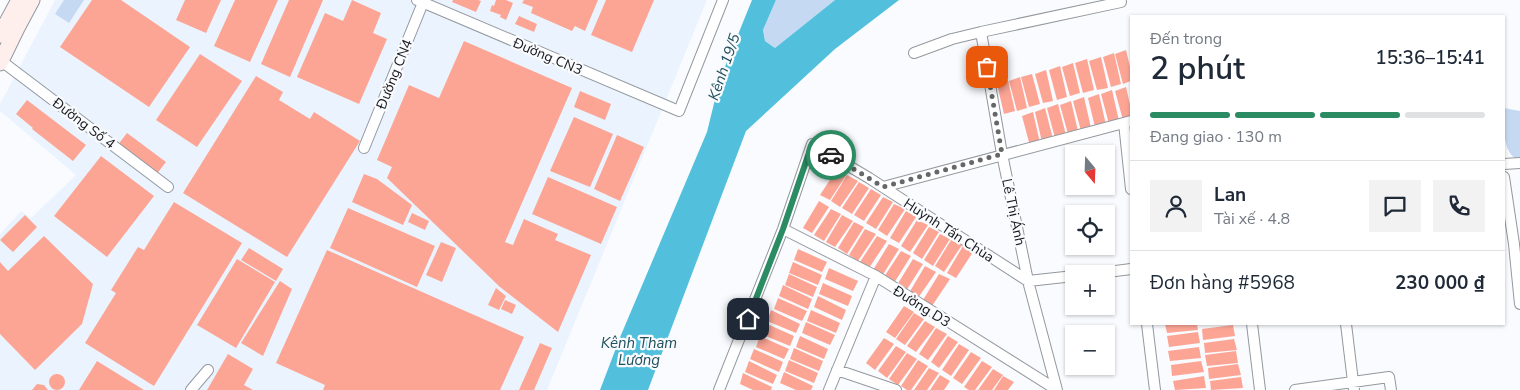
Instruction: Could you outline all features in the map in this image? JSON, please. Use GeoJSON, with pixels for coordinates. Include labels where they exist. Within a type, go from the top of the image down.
{"type":"FeatureCollection","features":[{"type":"Feature","properties":{"kind":"street"},"geometry":{"type":"LineString","coordinates":[[0,36],[19,0]]}},
{"type":"Feature","properties":{"kind":"street"},"geometry":{"type":"LineString","coordinates":[[0,61],[32,0]]}},
{"type":"Feature","properties":{"kind":"street","name":"Đường CN3"},"geometry":{"type":"LineString","coordinates":[[421,1],[679,111],[723,0]]}},
{"type":"Feature","properties":{"kind":"street","name":"Đường CN4"},"geometry":{"type":"LineString","coordinates":[[364,148],[421,1]]}},
{"type":"Feature","properties":{"kind":"street"},"geometry":{"type":"LineString","coordinates":[[914,53],[952,39],[1120,2]]}},
{"type":"Feature","properties":{"kind":"street","name":"Lê Thị Ánh"},"geometry":{"type":"LineString","coordinates":[[981,32],[1002,154],[1028,281],[1056,390]]}},
{"type":"Feature","properties":{"kind":"street","name":"Đường Số 4"},"geometry":{"type":"LineString","coordinates":[[0,61],[168,187]]}},
{"type":"Feature","properties":{"kind":"street"},"geometry":{"type":"LineString","coordinates":[[883,187],[1127,122],[1130,172]]}},
{"type":"Feature","properties":{"kind":"street","name":"Huỳnh Tấn Chùa"},"geometry":{"type":"LineString","coordinates":[[719,390],[783,229],[812,144],[883,187],[1028,281]]}},
{"type":"Feature","properties":{"kind":"street"},"geometry":{"type":"LineString","coordinates":[[1505,164],[1520,163]]}},
{"type":"Feature","properties":{"kind":"street"},"geometry":{"type":"LineString","coordinates":[[1505,182],[1517,244],[1520,304]]}},
{"type":"Feature","properties":{"kind":"street","name":"Đường D3"},"geometry":{"type":"LineString","coordinates":[[783,229],[876,276],[1056,390]]}},
{"type":"Feature","properties":{"kind":"street"},"geometry":{"type":"LineString","coordinates":[[1115,271],[1130,269]]}},
{"type":"Feature","properties":{"kind":"street"},"geometry":{"type":"LineString","coordinates":[[829,390],[876,276]]}},
{"type":"Feature","properties":{"kind":"street"},"geometry":{"type":"LineString","coordinates":[[1028,281],[1065,277]]}},
{"type":"Feature","properties":{"kind":"street"},"geometry":{"type":"LineString","coordinates":[[1147,325],[1155,390]]}},
{"type":"Feature","properties":{"kind":"street"},"geometry":{"type":"LineString","coordinates":[[1252,325],[1260,390]]}},
{"type":"Feature","properties":{"kind":"street"},"geometry":{"type":"LineString","coordinates":[[1346,325],[1353,386]]}},
{"type":"Feature","properties":{"kind":"street"},"geometry":{"type":"LineString","coordinates":[[191,390],[208,370]]}},
{"type":"Feature","properties":{"kind":"street"},"geometry":{"type":"LineString","coordinates":[[837,370],[896,390]]}},
{"type":"Feature","properties":{"kind":"street"},"geometry":{"type":"LineString","coordinates":[[1295,390],[1353,386],[1389,377],[1391,390]]}},
{"type":"Feature","properties":{"kind":"shaded area"},"geometry":{"type":"Polygon","coordinates":[[[55,0],[707,0],[547,390],[0,390],[0,234],[21,211],[31,218],[76,175],[0,111],[0,104],[55,0]]]}},
{"type":"Feature","properties":{"kind":"shaded area"},"geometry":{"type":"Polygon","coordinates":[[[64,0],[84,0],[69,23],[55,14],[64,0]]]}},
{"type":"Feature","properties":{"kind":"shaded area"},"geometry":{"type":"Polygon","coordinates":[[[776,0],[835,0],[775,48],[765,41],[763,30],[776,0]]]}},
{"type":"Feature","properties":{"kind":"shaded area"},"geometry":{"type":"Polygon","coordinates":[[[1505,108],[1520,111],[1520,161],[1509,152],[1505,138],[1505,108]]]}},
{"type":"Feature","properties":{"kind":"water","name":"Kênh Tham Lương"},"geometry":{"type":"Polygon","coordinates":[[[752,0],[776,0],[763,30],[765,41],[775,48],[835,0],[899,0],[835,49],[746,131],[648,390],[600,390],[621,335],[707,132],[720,79],[752,0]]]}},
{"type":"Feature","properties":{"kind":"building"},"geometry":{"type":"Polygon","coordinates":[[[92,0],[121,0],[190,47],[149,107],[60,47],[92,0]]]}},
{"type":"Feature","properties":{"kind":"building"},"geometry":{"type":"Polygon","coordinates":[[[185,0],[221,0],[206,33],[176,20],[185,0]]]}},
{"type":"Feature","properties":{"kind":"building"},"geometry":{"type":"Polygon","coordinates":[[[235,0],[278,0],[250,62],[214,46],[235,0]]]}},
{"type":"Feature","properties":{"kind":"building"},"geometry":{"type":"Polygon","coordinates":[[[289,0],[323,0],[290,77],[261,64],[289,0]]]}},
{"type":"Feature","properties":{"kind":"building"},"geometry":{"type":"Polygon","coordinates":[[[352,0],[381,13],[373,33],[387,39],[359,104],[297,77],[325,13],[343,21],[352,0]]]}},
{"type":"Feature","properties":{"kind":"building"},"geometry":{"type":"Polygon","coordinates":[[[453,0],[481,1],[476,12],[452,2],[453,0]]]}},
{"type":"Feature","properties":{"kind":"building"},"geometry":{"type":"Polygon","coordinates":[[[496,0],[506,0],[513,3],[506,20],[500,17],[501,15],[490,11],[496,0]]]}},
{"type":"Feature","properties":{"kind":"building"},"geometry":{"type":"Polygon","coordinates":[[[524,0],[598,0],[585,31],[575,26],[572,31],[531,13],[533,7],[522,3],[524,0]]]}},
{"type":"Feature","properties":{"kind":"building"},"geometry":{"type":"Polygon","coordinates":[[[606,0],[654,0],[632,52],[591,35],[606,0]]]}},
{"type":"Feature","properties":{"kind":"building"},"geometry":{"type":"Polygon","coordinates":[[[519,16],[537,24],[534,32],[515,24],[519,16]]]}},
{"type":"Feature","properties":{"kind":"building"},"geometry":{"type":"Polygon","coordinates":[[[464,41],[572,88],[505,242],[513,245],[524,219],[558,234],[555,240],[591,255],[558,332],[500,287],[387,178],[392,167],[377,160],[409,85],[439,98],[464,41]]]}},
{"type":"Feature","properties":{"kind":"building"},"geometry":{"type":"Polygon","coordinates":[[[1126,50],[1130,67],[1130,81],[1123,84],[1115,54],[1126,50]]]}},
{"type":"Feature","properties":{"kind":"building"},"geometry":{"type":"Polygon","coordinates":[[[1114,53],[1121,84],[1111,87],[1103,57],[1114,53]]]}},
{"type":"Feature","properties":{"kind":"building"},"geometry":{"type":"Polygon","coordinates":[[[200,54],[242,81],[197,147],[156,120],[200,54]]]}},
{"type":"Feature","properties":{"kind":"building"},"geometry":{"type":"Polygon","coordinates":[[[1101,57],[1108,88],[1097,90],[1089,61],[1101,57]]]}},
{"type":"Feature","properties":{"kind":"building"},"geometry":{"type":"Polygon","coordinates":[[[1087,59],[1094,90],[1083,93],[1075,63],[1087,59]]]}},
{"type":"Feature","properties":{"kind":"building"},"geometry":{"type":"Polygon","coordinates":[[[1073,63],[1080,93],[1070,96],[1062,67],[1073,63]]]}},
{"type":"Feature","properties":{"kind":"building"},"geometry":{"type":"Polygon","coordinates":[[[1060,66],[1067,97],[1057,100],[1049,70],[1060,66]]]}},
{"type":"Feature","properties":{"kind":"building"},"geometry":{"type":"Polygon","coordinates":[[[1046,70],[1053,101],[1043,103],[1035,74],[1046,70]]]}},
{"type":"Feature","properties":{"kind":"building"},"geometry":{"type":"Polygon","coordinates":[[[1032,74],[1040,104],[1029,107],[1021,77],[1032,74]]]}},
{"type":"Feature","properties":{"kind":"building"},"geometry":{"type":"Polygon","coordinates":[[[256,76],[283,92],[279,100],[310,119],[314,112],[360,141],[287,257],[183,193],[256,76]]]}},
{"type":"Feature","properties":{"kind":"building"},"geometry":{"type":"Polygon","coordinates":[[[1020,77],[1027,108],[1017,111],[1009,81],[1020,77]]]}},
{"type":"Feature","properties":{"kind":"building"},"geometry":{"type":"Polygon","coordinates":[[[1008,80],[1015,111],[1004,114],[997,84],[1008,80]]]}},
{"type":"Feature","properties":{"kind":"building"},"geometry":{"type":"Polygon","coordinates":[[[1126,87],[1130,105],[1130,118],[1123,120],[1115,91],[1126,87]]]}},
{"type":"Feature","properties":{"kind":"building"},"geometry":{"type":"Polygon","coordinates":[[[1112,90],[1119,121],[1109,124],[1101,94],[1112,90]]]}},
{"type":"Feature","properties":{"kind":"building"},"geometry":{"type":"Polygon","coordinates":[[[580,91],[611,104],[605,120],[574,107],[580,91]]]}},
{"type":"Feature","properties":{"kind":"building"},"geometry":{"type":"Polygon","coordinates":[[[1099,94],[1106,125],[1095,127],[1088,98],[1099,94]]]}},
{"type":"Feature","properties":{"kind":"building"},"geometry":{"type":"Polygon","coordinates":[[[1084,97],[1091,128],[1081,131],[1073,101],[1084,97]]]}},
{"type":"Feature","properties":{"kind":"building"},"geometry":{"type":"Polygon","coordinates":[[[27,100],[86,145],[73,161],[16,114],[27,100]]]}},
{"type":"Feature","properties":{"kind":"building"},"geometry":{"type":"Polygon","coordinates":[[[1071,101],[1078,131],[1068,134],[1060,105],[1071,101]]]}},
{"type":"Feature","properties":{"kind":"building"},"geometry":{"type":"Polygon","coordinates":[[[1058,104],[1066,135],[1055,138],[1047,108],[1058,104]]]}},
{"type":"Feature","properties":{"kind":"building"},"geometry":{"type":"Polygon","coordinates":[[[1045,108],[1053,139],[1042,142],[1035,112],[1045,108]]]}},
{"type":"Feature","properties":{"kind":"building"},"geometry":{"type":"Polygon","coordinates":[[[1033,112],[1040,143],[1030,146],[1022,116],[1033,112]]]}},
{"type":"Feature","properties":{"kind":"building"},"geometry":{"type":"Polygon","coordinates":[[[574,117],[613,134],[590,187],[550,171],[574,117]]]}},
{"type":"Feature","properties":{"kind":"building"},"geometry":{"type":"Polygon","coordinates":[[[127,133],[166,162],[156,175],[117,146],[127,133]]]}},
{"type":"Feature","properties":{"kind":"building"},"geometry":{"type":"Polygon","coordinates":[[[617,135],[644,147],[620,201],[594,189],[617,135]]]}},
{"type":"Feature","properties":{"kind":"building"},"geometry":{"type":"Polygon","coordinates":[[[101,156],[154,196],[107,257],[54,216],[101,156]]]}},
{"type":"Feature","properties":{"kind":"building"},"geometry":{"type":"Polygon","coordinates":[[[837,169],[847,174],[830,200],[820,195],[837,169]]]}},
{"type":"Feature","properties":{"kind":"building"},"geometry":{"type":"Polygon","coordinates":[[[364,174],[377,179],[412,205],[403,225],[352,202],[364,174]]]}},
{"type":"Feature","properties":{"kind":"building"},"geometry":{"type":"Polygon","coordinates":[[[847,175],[858,181],[840,207],[831,201],[847,175]]]}},
{"type":"Feature","properties":{"kind":"building"},"geometry":{"type":"Polygon","coordinates":[[[548,177],[617,207],[601,244],[532,214],[548,177]]]}},
{"type":"Feature","properties":{"kind":"building"},"geometry":{"type":"Polygon","coordinates":[[[859,182],[869,188],[852,214],[842,208],[859,182]]]}},
{"type":"Feature","properties":{"kind":"building"},"geometry":{"type":"Polygon","coordinates":[[[871,189],[881,195],[864,221],[854,215],[871,189]]]}},
{"type":"Feature","properties":{"kind":"building"},"geometry":{"type":"Polygon","coordinates":[[[883,197],[893,202],[876,229],[866,223],[883,197]]]}},
{"type":"Feature","properties":{"kind":"building"},"geometry":{"type":"Polygon","coordinates":[[[819,201],[829,207],[812,233],[803,228],[819,201]]]}},
{"type":"Feature","properties":{"kind":"building"},"geometry":{"type":"Polygon","coordinates":[[[174,202],[242,243],[154,386],[85,343],[116,293],[111,290],[138,247],[144,250],[174,202]]]}},
{"type":"Feature","properties":{"kind":"building"},"geometry":{"type":"Polygon","coordinates":[[[894,204],[905,209],[887,236],[878,230],[894,204]]]}},
{"type":"Feature","properties":{"kind":"building"},"geometry":{"type":"Polygon","coordinates":[[[348,208],[435,246],[417,287],[330,248],[348,208]]]}},
{"type":"Feature","properties":{"kind":"building"},"geometry":{"type":"Polygon","coordinates":[[[831,209],[841,214],[824,241],[814,235],[831,209]]]}},
{"type":"Feature","properties":{"kind":"building"},"geometry":{"type":"Polygon","coordinates":[[[906,211],[916,217],[899,243],[890,238],[906,211]]]}},
{"type":"Feature","properties":{"kind":"building"},"geometry":{"type":"Polygon","coordinates":[[[412,213],[429,221],[425,230],[408,222],[412,213]]]}},
{"type":"Feature","properties":{"kind":"building"},"geometry":{"type":"Polygon","coordinates":[[[25,215],[37,227],[13,252],[0,240],[25,215]]]}},
{"type":"Feature","properties":{"kind":"building"},"geometry":{"type":"Polygon","coordinates":[[[842,215],[853,221],[835,247],[826,242],[842,215]]]}},
{"type":"Feature","properties":{"kind":"building"},"geometry":{"type":"Polygon","coordinates":[[[917,220],[928,225],[910,252],[901,246],[917,220]]]}},
{"type":"Feature","properties":{"kind":"building"},"geometry":{"type":"Polygon","coordinates":[[[854,222],[864,227],[847,254],[838,248],[854,222]]]}},
{"type":"Feature","properties":{"kind":"building"},"geometry":{"type":"Polygon","coordinates":[[[929,227],[939,232],[922,259],[913,253],[929,227]]]}},
{"type":"Feature","properties":{"kind":"building"},"geometry":{"type":"Polygon","coordinates":[[[865,229],[876,234],[858,261],[849,255],[865,229]]]}},
{"type":"Feature","properties":{"kind":"building"},"geometry":{"type":"Polygon","coordinates":[[[940,234],[950,239],[933,266],[924,260],[940,234]]]}},
{"type":"Feature","properties":{"kind":"building"},"geometry":{"type":"Polygon","coordinates":[[[44,236],[93,284],[82,324],[35,370],[0,334],[0,262],[8,271],[44,236]]]}},
{"type":"Feature","properties":{"kind":"building"},"geometry":{"type":"Polygon","coordinates":[[[877,236],[887,241],[869,268],[860,262],[877,236]]]}},
{"type":"Feature","properties":{"kind":"building"},"geometry":{"type":"Polygon","coordinates":[[[951,240],[962,245],[944,272],[935,266],[951,240]]]}},
{"type":"Feature","properties":{"kind":"building"},"geometry":{"type":"Polygon","coordinates":[[[441,242],[456,248],[442,282],[426,275],[441,242]]]}},
{"type":"Feature","properties":{"kind":"building"},"geometry":{"type":"Polygon","coordinates":[[[889,244],[899,249],[882,276],[873,270],[889,244]]]}},
{"type":"Feature","properties":{"kind":"building"},"geometry":{"type":"Polygon","coordinates":[[[963,246],[973,252],[956,278],[947,273],[963,246]]]}},
{"type":"Feature","properties":{"kind":"building"},"geometry":{"type":"Polygon","coordinates":[[[249,248],[283,269],[276,281],[241,260],[249,248]]]}},
{"type":"Feature","properties":{"kind":"building"},"geometry":{"type":"Polygon","coordinates":[[[798,249],[827,262],[822,272],[794,260],[798,249]]]}},
{"type":"Feature","properties":{"kind":"building"},"geometry":{"type":"Polygon","coordinates":[[[327,250],[524,337],[500,390],[323,390],[325,385],[276,363],[327,250]]]}},
{"type":"Feature","properties":{"kind":"building"},"geometry":{"type":"Polygon","coordinates":[[[901,251],[911,256],[894,283],[884,277],[901,251]]]}},
{"type":"Feature","properties":{"kind":"building"},"geometry":{"type":"Polygon","coordinates":[[[237,259],[275,282],[236,348],[197,325],[237,259]]]}},
{"type":"Feature","properties":{"kind":"building"},"geometry":{"type":"Polygon","coordinates":[[[913,259],[923,264],[906,291],[897,285],[913,259]]]}},
{"type":"Feature","properties":{"kind":"building"},"geometry":{"type":"Polygon","coordinates":[[[793,262],[822,275],[818,285],[789,273],[793,262]]]}},
{"type":"Feature","properties":{"kind":"building"},"geometry":{"type":"Polygon","coordinates":[[[925,266],[936,272],[918,298],[909,293],[925,266]]]}},
{"type":"Feature","properties":{"kind":"building"},"geometry":{"type":"Polygon","coordinates":[[[829,268],[858,281],[853,291],[825,279],[829,268]]]}},
{"type":"Feature","properties":{"kind":"building"},"geometry":{"type":"Polygon","coordinates":[[[789,274],[817,287],[813,297],[785,285],[789,274]]]}},
{"type":"Feature","properties":{"kind":"building"},"geometry":{"type":"Polygon","coordinates":[[[939,274],[950,279],[932,306],[923,300],[939,274]]]}},
{"type":"Feature","properties":{"kind":"building"},"geometry":{"type":"Polygon","coordinates":[[[280,281],[292,289],[263,356],[241,343],[280,281]]]}},
{"type":"Feature","properties":{"kind":"building"},"geometry":{"type":"Polygon","coordinates":[[[823,283],[852,296],[848,306],[819,294],[823,283]]]}},
{"type":"Feature","properties":{"kind":"building"},"geometry":{"type":"Polygon","coordinates":[[[783,285],[812,299],[808,309],[779,296],[783,285]]]}},
{"type":"Feature","properties":{"kind":"building"},"geometry":{"type":"Polygon","coordinates":[[[496,288],[506,296],[499,310],[488,305],[496,288]]]}},
{"type":"Feature","properties":{"kind":"building"},"geometry":{"type":"Polygon","coordinates":[[[818,296],[846,310],[842,320],[814,307],[818,296]]]}},
{"type":"Feature","properties":{"kind":"building"},"geometry":{"type":"Polygon","coordinates":[[[778,298],[807,311],[802,321],[774,309],[778,298]]]}},
{"type":"Feature","properties":{"kind":"building"},"geometry":{"type":"Polygon","coordinates":[[[505,300],[516,305],[512,314],[501,309],[505,300]]]}},
{"type":"Feature","properties":{"kind":"building"},"geometry":{"type":"Polygon","coordinates":[[[904,306],[914,312],[895,338],[886,332],[904,306]]]}},
{"type":"Feature","properties":{"kind":"building"},"geometry":{"type":"Polygon","coordinates":[[[771,310],[800,324],[796,333],[767,321],[771,310]]]}},
{"type":"Feature","properties":{"kind":"building"},"geometry":{"type":"Polygon","coordinates":[[[811,310],[840,323],[836,333],[807,321],[811,310]]]}},
{"type":"Feature","properties":{"kind":"building"},"geometry":{"type":"Polygon","coordinates":[[[914,313],[924,319],[905,345],[896,339],[914,313]]]}},
{"type":"Feature","properties":{"kind":"building"},"geometry":{"type":"Polygon","coordinates":[[[925,321],[935,327],[916,352],[907,346],[925,321]]]}},
{"type":"Feature","properties":{"kind":"building"},"geometry":{"type":"Polygon","coordinates":[[[806,322],[835,335],[830,345],[802,333],[806,322]]]}},
{"type":"Feature","properties":{"kind":"building"},"geometry":{"type":"Polygon","coordinates":[[[765,323],[794,336],[790,346],[761,334],[765,323]]]}},
{"type":"Feature","properties":{"kind":"building"},"geometry":{"type":"Polygon","coordinates":[[[1165,325],[1197,325],[1198,330],[1167,333],[1165,325]]]}},
{"type":"Feature","properties":{"kind":"building"},"geometry":{"type":"Polygon","coordinates":[[[1233,325],[1235,336],[1203,340],[1202,329],[1233,325]]]}},
{"type":"Feature","properties":{"kind":"building"},"geometry":{"type":"Polygon","coordinates":[[[936,328],[947,334],[928,360],[919,354],[936,328]]]}},
{"type":"Feature","properties":{"kind":"building"},"geometry":{"type":"Polygon","coordinates":[[[1198,332],[1200,343],[1169,347],[1167,336],[1198,332]]]}},
{"type":"Feature","properties":{"kind":"building"},"geometry":{"type":"Polygon","coordinates":[[[760,336],[789,349],[784,359],[756,347],[760,336]]]}},
{"type":"Feature","properties":{"kind":"building"},"geometry":{"type":"Polygon","coordinates":[[[800,336],[828,349],[824,359],[796,347],[800,336]]]}},
{"type":"Feature","properties":{"kind":"building"},"geometry":{"type":"Polygon","coordinates":[[[948,336],[958,342],[939,368],[931,362],[948,336]]]}},
{"type":"Feature","properties":{"kind":"building"},"geometry":{"type":"Polygon","coordinates":[[[884,338],[894,344],[875,370],[866,363],[884,338]]]}},
{"type":"Feature","properties":{"kind":"building"},"geometry":{"type":"Polygon","coordinates":[[[1234,339],[1237,350],[1205,353],[1204,343],[1234,339]]]}},
{"type":"Feature","properties":{"kind":"building"},"geometry":{"type":"Polygon","coordinates":[[[540,343],[552,348],[534,390],[519,390],[540,343]]]}},
{"type":"Feature","properties":{"kind":"building"},"geometry":{"type":"Polygon","coordinates":[[[959,344],[969,350],[951,376],[942,370],[959,344]]]}},
{"type":"Feature","properties":{"kind":"building"},"geometry":{"type":"Polygon","coordinates":[[[896,346],[906,352],[887,378],[878,371],[896,346]]]}},
{"type":"Feature","properties":{"kind":"building"},"geometry":{"type":"Polygon","coordinates":[[[1199,347],[1201,358],[1170,361],[1168,351],[1199,347]]]}},
{"type":"Feature","properties":{"kind":"building"},"geometry":{"type":"Polygon","coordinates":[[[794,348],[823,361],[819,371],[790,359],[794,348]]]}},
{"type":"Feature","properties":{"kind":"building"},"geometry":{"type":"Polygon","coordinates":[[[754,349],[783,362],[779,372],[750,359],[754,349]]]}},
{"type":"Feature","properties":{"kind":"building"},"geometry":{"type":"Polygon","coordinates":[[[1236,351],[1238,363],[1207,366],[1205,355],[1236,351]]]}},
{"type":"Feature","properties":{"kind":"building"},"geometry":{"type":"Polygon","coordinates":[[[971,352],[981,358],[962,384],[953,378],[971,352]]]}},
{"type":"Feature","properties":{"kind":"building"},"geometry":{"type":"Polygon","coordinates":[[[907,353],[917,359],[898,385],[889,379],[907,353]]]}},
{"type":"Feature","properties":{"kind":"building"},"geometry":{"type":"Polygon","coordinates":[[[228,354],[253,369],[244,385],[253,390],[207,390],[228,354]]]}},
{"type":"Feature","properties":{"kind":"building"},"geometry":{"type":"Polygon","coordinates":[[[789,360],[818,373],[814,383],[785,371],[789,360]]]}},
{"type":"Feature","properties":{"kind":"building"},"geometry":{"type":"Polygon","coordinates":[[[918,360],[928,366],[911,390],[907,390],[901,386],[918,360]]]}},
{"type":"Feature","properties":{"kind":"building"},"geometry":{"type":"Polygon","coordinates":[[[97,361],[144,390],[79,390],[97,361]]]}},
{"type":"Feature","properties":{"kind":"building"},"geometry":{"type":"Polygon","coordinates":[[[749,361],[777,375],[773,384],[745,372],[749,361]]]}},
{"type":"Feature","properties":{"kind":"building"},"geometry":{"type":"Polygon","coordinates":[[[982,361],[992,367],[975,390],[969,390],[964,387],[982,361]]]}},
{"type":"Feature","properties":{"kind":"building"},"geometry":{"type":"Polygon","coordinates":[[[1201,361],[1204,372],[1172,376],[1171,365],[1201,361]]]}},
{"type":"Feature","properties":{"kind":"building"},"geometry":{"type":"Polygon","coordinates":[[[1238,364],[1241,375],[1209,379],[1208,368],[1238,364]]]}},
{"type":"Feature","properties":{"kind":"building"},"geometry":{"type":"Polygon","coordinates":[[[929,368],[939,373],[927,390],[914,390],[929,368]]]}},
{"type":"Feature","properties":{"kind":"building"},"geometry":{"type":"Polygon","coordinates":[[[993,369],[1003,375],[992,390],[978,390],[993,369]]]}},
{"type":"Feature","properties":{"kind":"building"},"geometry":{"type":"Polygon","coordinates":[[[784,372],[813,386],[811,390],[796,390],[780,383],[784,372]]]}},
{"type":"Feature","properties":{"kind":"building"},"geometry":{"type":"Polygon","coordinates":[[[743,373],[772,387],[771,390],[753,390],[740,384],[743,373]]]}},
{"type":"Feature","properties":{"kind":"building"},"geometry":{"type":"Polygon","coordinates":[[[57,374],[65,382],[57,390],[49,382],[57,374]]]}},
{"type":"Feature","properties":{"kind":"building"},"geometry":{"type":"Polygon","coordinates":[[[940,375],[950,381],[944,390],[930,390],[940,375]]]}},
{"type":"Feature","properties":{"kind":"building"},"geometry":{"type":"Polygon","coordinates":[[[1003,376],[1014,382],[1008,390],[994,390],[1003,376]]]}},
{"type":"Feature","properties":{"kind":"building"},"geometry":{"type":"Polygon","coordinates":[[[1204,376],[1206,388],[1175,390],[1173,381],[1204,376]]]}},
{"type":"Feature","properties":{"kind":"building"},"geometry":{"type":"Polygon","coordinates":[[[1241,377],[1243,388],[1211,390],[1210,381],[1241,377]]]}},
{"type":"Feature","properties":{"kind":"building"},"geometry":{"type":"Polygon","coordinates":[[[37,384],[44,385],[48,390],[32,390],[37,384]]]}},
{"type":"Feature","properties":{"kind":"way so far"},"geometry":{"type":"LineString","coordinates":[[831,155],[883,187],[1002,154],[987,67]]}},
{"type":"Feature","properties":{"kind":"route"},"geometry":{"type":"LineString","coordinates":[[748,319],[783,229],[812,144],[831,155]]}},
{"type":"Feature","properties":{"kind":"water label","name":"Kênh 19/5"},"geometry":{"type":"Point","coordinates":[724,67]}}]}
